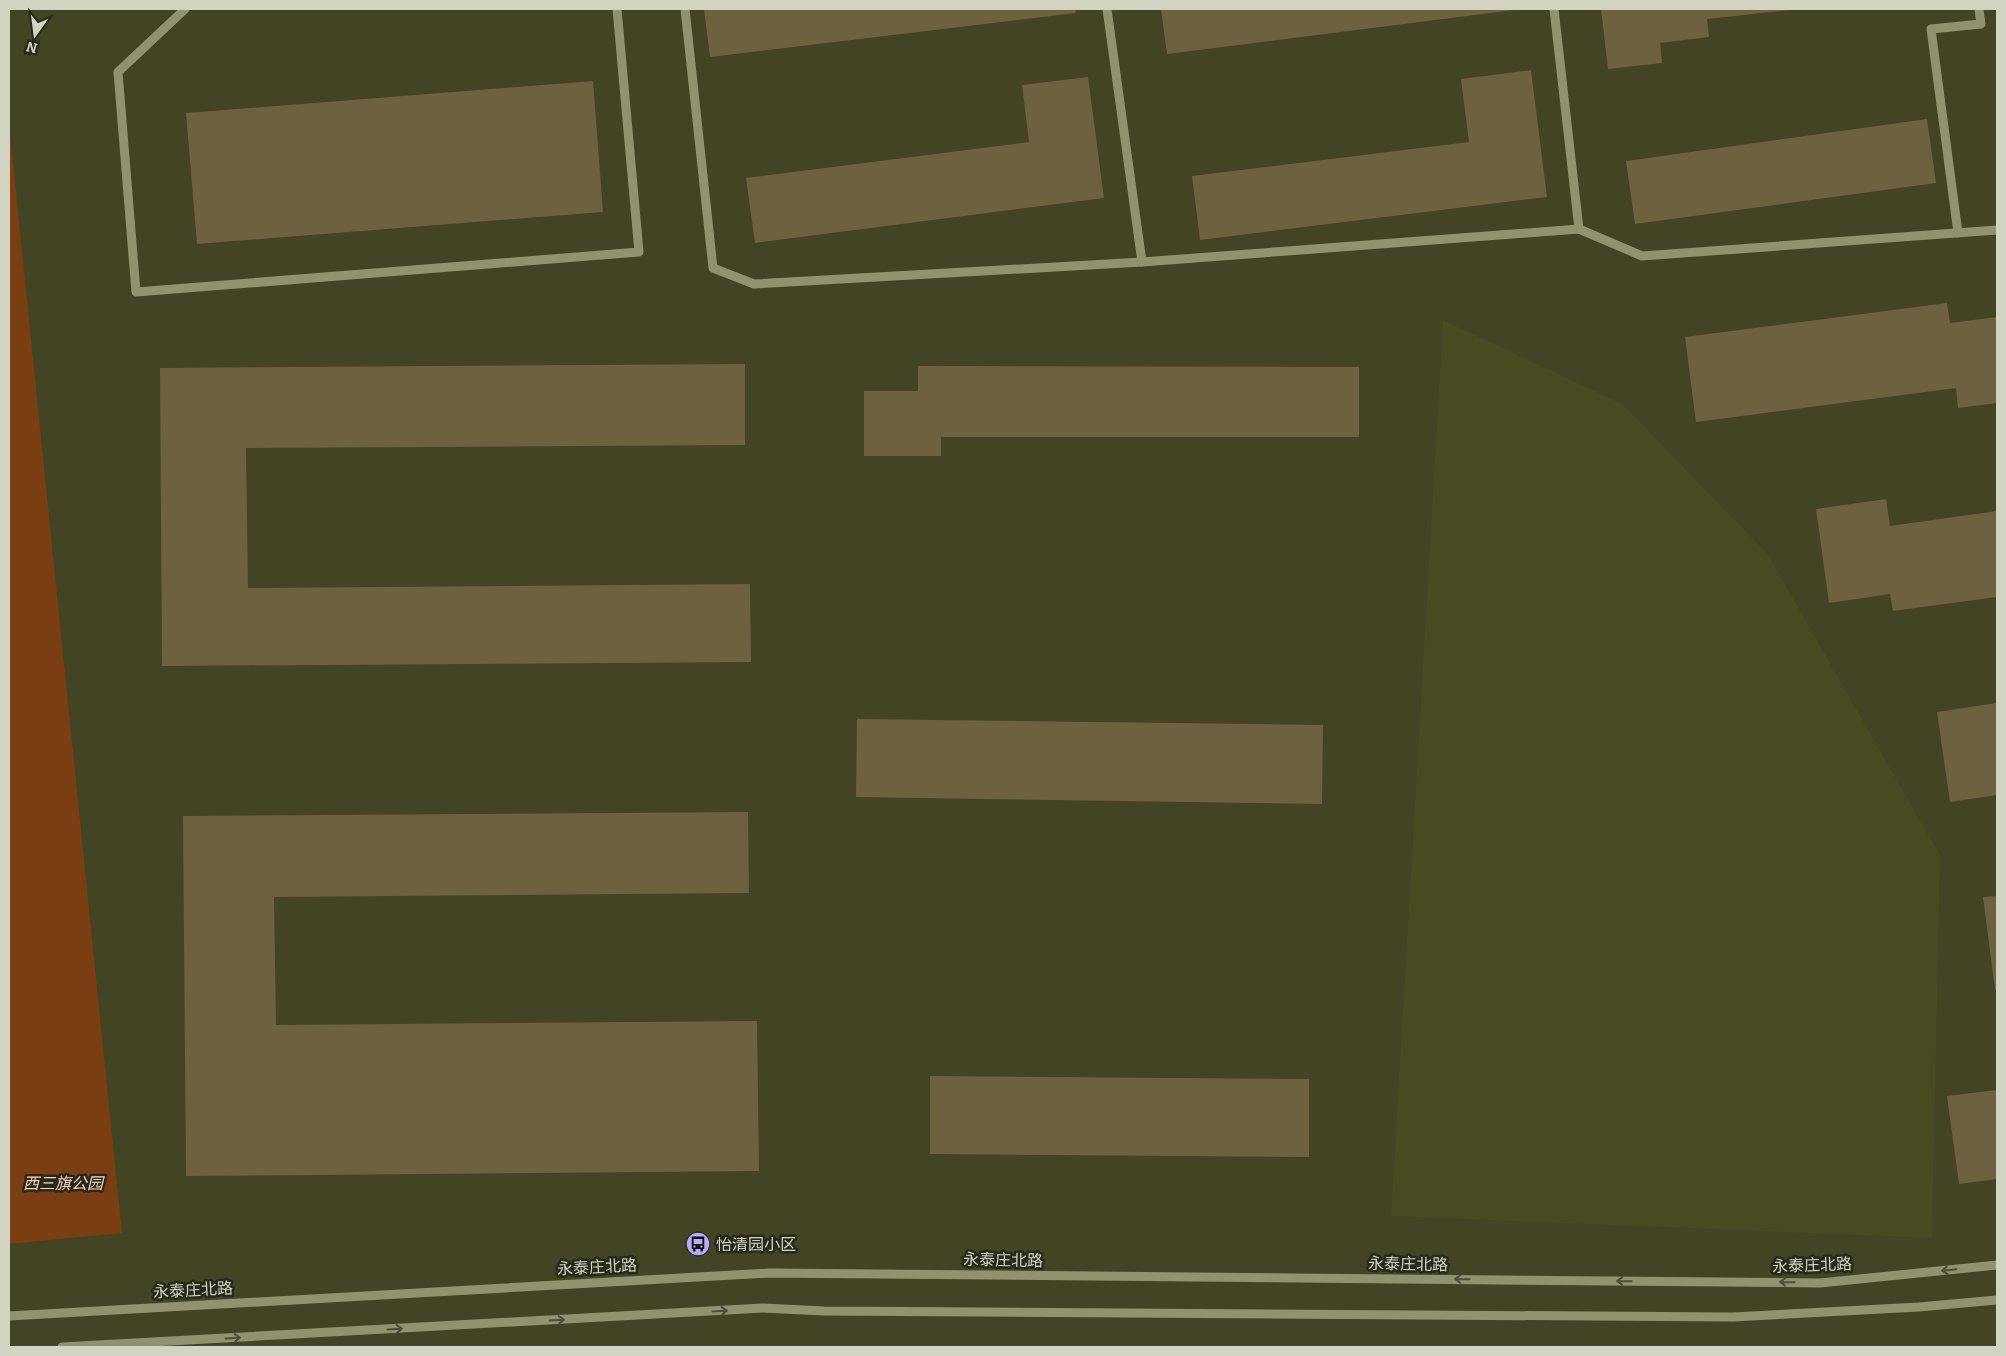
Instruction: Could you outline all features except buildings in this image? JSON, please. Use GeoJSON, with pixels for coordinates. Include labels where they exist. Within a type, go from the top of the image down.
{"type":"FeatureCollection","features":[{"type":"Feature","properties":{"kind":"street"},"geometry":{"type":"LineString","coordinates":[[185,9],[118,72],[136,292],[640,252],[617,9]]}},
{"type":"Feature","properties":{"kind":"street"},"geometry":{"type":"LineString","coordinates":[[684,9],[713,268],[754,284],[1142,262],[1579,229],[1642,256],[1997,230]]}},
{"type":"Feature","properties":{"kind":"street"},"geometry":{"type":"LineString","coordinates":[[1108,9],[1142,262]]}},
{"type":"Feature","properties":{"kind":"street"},"geometry":{"type":"LineString","coordinates":[[1554,9],[1579,229]]}},
{"type":"Feature","properties":{"kind":"street"},"geometry":{"type":"LineString","coordinates":[[1958,233],[1931,29],[1981,24],[1979,9]]}},
{"type":"Feature","properties":{"kind":"street","name":"永泰庄北路"},"geometry":{"type":"LineString","coordinates":[[9,1316],[769,1272],[1820,1282],[1997,1265]]}},
{"type":"Feature","properties":{"kind":"street"},"geometry":{"type":"LineString","coordinates":[[62,1347],[763,1308],[824,1311],[1733,1317],[1919,1307],[1997,1300]]}},
{"type":"Feature","properties":{"kind":"shaded area"},"geometry":{"type":"Polygon","coordinates":[[[1443,320],[1622,404],[1767,553],[1940,855],[1932,1238],[1391,1216],[1443,320]]]}},
{"type":"Feature","properties":{"kind":"green space","name":"西三旗公园"},"geometry":{"type":"Polygon","coordinates":[[[9,123],[122,1233],[9,1244],[9,123]]]}},
{"type":"Feature","properties":{"kind":"place","name":"怡清园小区"},"geometry":{"type":"Point","coordinates":[698,1244]}}]}
